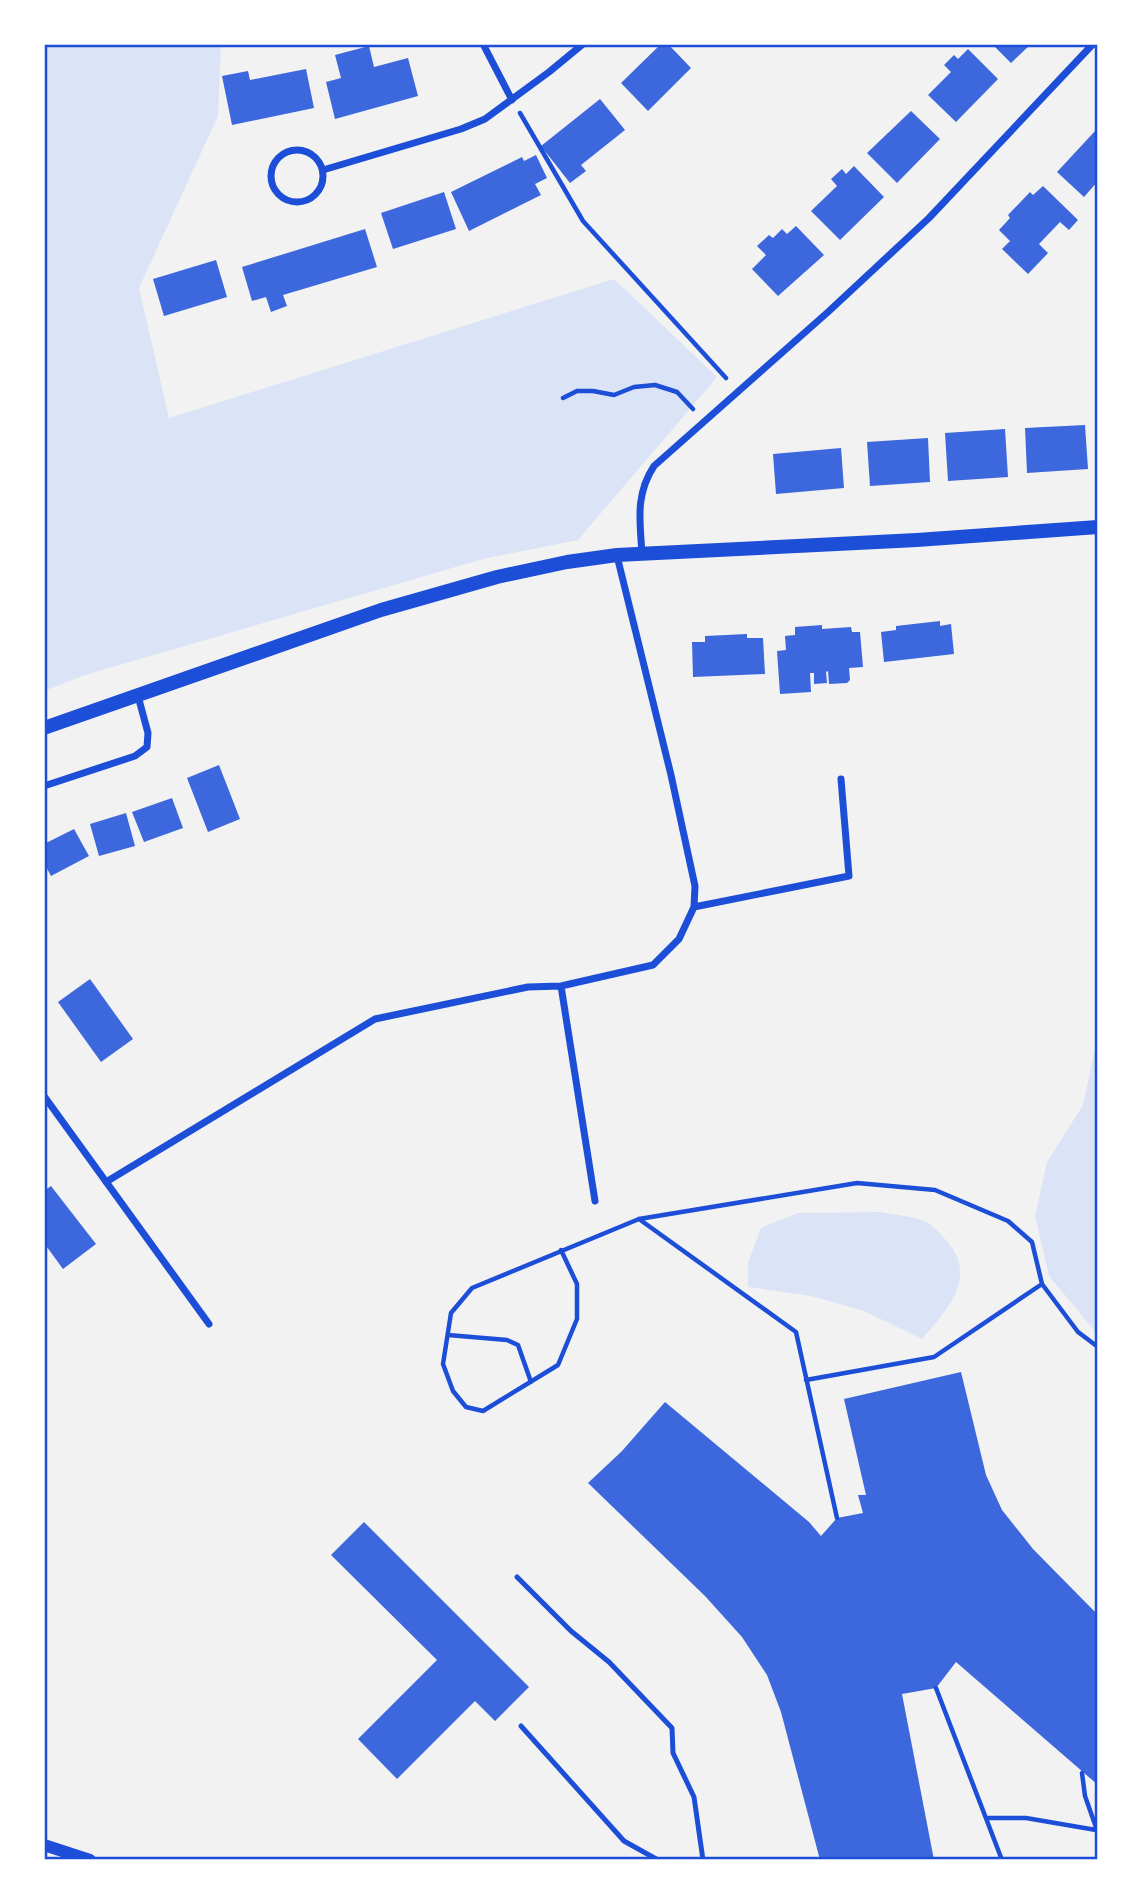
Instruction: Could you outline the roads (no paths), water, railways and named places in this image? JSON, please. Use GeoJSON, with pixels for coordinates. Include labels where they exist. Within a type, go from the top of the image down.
{"type":"FeatureCollection","features":[{"type":"Feature","properties":{"kind":"main road"},"geometry":{"type":"LineString","coordinates":[[44,729],[355,619],[448,590],[544,567],[617,555],[904,541],[1098,527]]}},
{"type":"Feature","properties":{"kind":"street"},"geometry":{"type":"LineString","coordinates":[[483,44],[512,100]]}},
{"type":"Feature","properties":{"kind":"street"},"geometry":{"type":"LineString","coordinates":[[323,170],[461,129],[485,119],[583,44]]}},
{"type":"Feature","properties":{"kind":"street"},"geometry":{"type":"LineString","coordinates":[[642,554],[640,499],[643,483],[654,466],[929,218],[1093,44]]}},
{"type":"Feature","properties":{"kind":"street"},"geometry":{"type":"LineString","coordinates":[[290,150],[307,151],[314,155],[323,170],[323,179],[315,195],[299,203],[281,198],[271,183],[270,174],[276,159],[290,150]]}},
{"type":"Feature","properties":{"kind":"street"},"geometry":{"type":"LineString","coordinates":[[106,1182],[375,1019],[528,987],[561,986],[653,965],[679,939],[694,907],[695,886],[617,555]]}},
{"type":"Feature","properties":{"kind":"street"},"geometry":{"type":"LineString","coordinates":[[44,786],[135,757],[147,747],[148,733],[138,696]]}},
{"type":"Feature","properties":{"kind":"street"},"geometry":{"type":"LineString","coordinates":[[694,907],[849,876],[841,779]]}},
{"type":"Feature","properties":{"kind":"street"},"geometry":{"type":"LineString","coordinates":[[561,986],[595,1201]]}},
{"type":"Feature","properties":{"kind":"street"},"geometry":{"type":"LineString","coordinates":[[44,1096],[209,1324]]}},
{"type":"Feature","properties":{"kind":"street"},"geometry":{"type":"LineString","coordinates":[[44,1845],[90,1860]]}},
{"type":"Feature","properties":{"kind":"lane"},"geometry":{"type":"LineString","coordinates":[[517,1577],[571,1631],[609,1662],[672,1728],[673,1753],[694,1797],[703,1860]]}},
{"type":"Feature","properties":{"kind":"lane"},"geometry":{"type":"LineString","coordinates":[[521,1726],[624,1841],[658,1860]]}}]}
